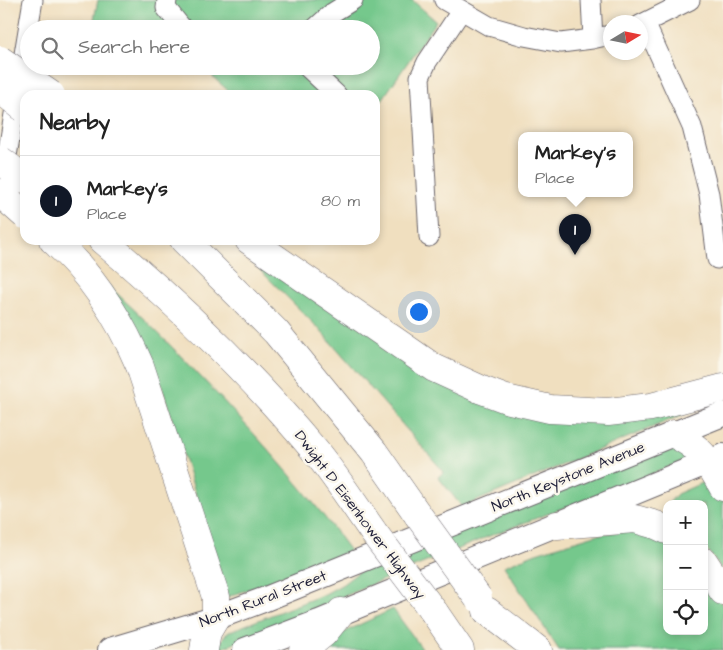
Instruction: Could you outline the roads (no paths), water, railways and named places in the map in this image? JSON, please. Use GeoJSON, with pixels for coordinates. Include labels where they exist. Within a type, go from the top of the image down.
{"type":"FeatureCollection","features":[{"type":"Feature","properties":{"kind":"highway"},"geometry":{"type":"LineString","coordinates":[[0,60],[20,74]]}},
{"type":"Feature","properties":{"kind":"highway"},"geometry":{"type":"LineString","coordinates":[[22,75],[44,90]]}},
{"type":"Feature","properties":{"kind":"highway"},"geometry":{"type":"LineString","coordinates":[[0,89],[20,105]]}},
{"type":"Feature","properties":{"kind":"highway"},"geometry":{"type":"LineString","coordinates":[[0,160],[20,175]]}},
{"type":"Feature","properties":{"kind":"highway"},"geometry":{"type":"LineString","coordinates":[[0,193],[20,211]]}},
{"type":"Feature","properties":{"kind":"highway","name":"Dwight D Eisenhower Highway"},"geometry":{"type":"LineString","coordinates":[[108,245],[179,308],[264,394],[316,453],[460,650]]}},
{"type":"Feature","properties":{"kind":"highway"},"geometry":{"type":"LineString","coordinates":[[189,245],[276,332],[374,452],[416,528],[483,605],[513,650]]}},
{"type":"Feature","properties":{"kind":"highway"},"geometry":{"type":"LineString","coordinates":[[256,245],[434,368],[506,399],[558,410],[608,412],[651,407],[723,388]]}},
{"type":"Feature","properties":{"kind":"highway"},"geometry":{"type":"LineString","coordinates":[[62,248],[110,308],[140,366],[216,596],[216,617],[206,632],[204,650]]}},
{"type":"Feature","properties":{"kind":"highway"},"geometry":{"type":"LineString","coordinates":[[674,434],[689,441],[716,459],[723,487]]}},
{"type":"Feature","properties":{"kind":"highway"},"geometry":{"type":"LineString","coordinates":[[558,525],[635,519],[663,528]]}},
{"type":"Feature","properties":{"kind":"highway"},"geometry":{"type":"LineString","coordinates":[[708,568],[723,591]]}},
{"type":"Feature","properties":{"kind":"highway"},"geometry":{"type":"LineString","coordinates":[[483,605],[538,650]]}},
{"type":"Feature","properties":{"kind":"highway"},"geometry":{"type":"LineString","coordinates":[[303,650],[324,633],[342,612]]}},
{"type":"Feature","properties":{"kind":"highway"},"geometry":{"type":"LineString","coordinates":[[434,612],[447,650]]}},
{"type":"Feature","properties":{"kind":"main road","name":"North Keystone Avenue"},"geometry":{"type":"LineString","coordinates":[[416,528],[674,434],[723,414]]}},
{"type":"Feature","properties":{"kind":"main road"},"geometry":{"type":"LineString","coordinates":[[245,650],[558,525],[716,459]]}},
{"type":"Feature","properties":{"kind":"main road","name":"North Rural Street"},"geometry":{"type":"LineString","coordinates":[[110,650],[216,617],[416,528]]}},
{"type":"Feature","properties":{"kind":"street"},"geometry":{"type":"LineString","coordinates":[[30,20],[33,0]]}},
{"type":"Feature","properties":{"kind":"street"},"geometry":{"type":"LineString","coordinates":[[167,0],[166,8],[176,20]]}},
{"type":"Feature","properties":{"kind":"street"},"geometry":{"type":"LineString","coordinates":[[319,20],[328,6],[353,0]]}},
{"type":"Feature","properties":{"kind":"street"},"geometry":{"type":"LineString","coordinates":[[444,0],[489,26],[524,36],[561,43],[602,37],[591,0]]}},
{"type":"Feature","properties":{"kind":"street"},"geometry":{"type":"LineString","coordinates":[[648,21],[690,0]]}},
{"type":"Feature","properties":{"kind":"street"},"geometry":{"type":"LineString","coordinates":[[429,237],[420,77],[427,62],[461,10]]}},
{"type":"Feature","properties":{"kind":"street"},"geometry":{"type":"LineString","coordinates":[[648,35],[692,127],[709,194],[717,259]]}},
{"type":"Feature","properties":{"kind":"street"},"geometry":{"type":"LineString","coordinates":[[0,197],[20,75]]}},
{"type":"Feature","properties":{"kind":"street"},"geometry":{"type":"LineString","coordinates":[[316,75],[332,90]]}},
{"type":"Feature","properties":{"kind":"place","name":"Markey's"},"geometry":{"type":"Point","coordinates":[575,255]}}]}
